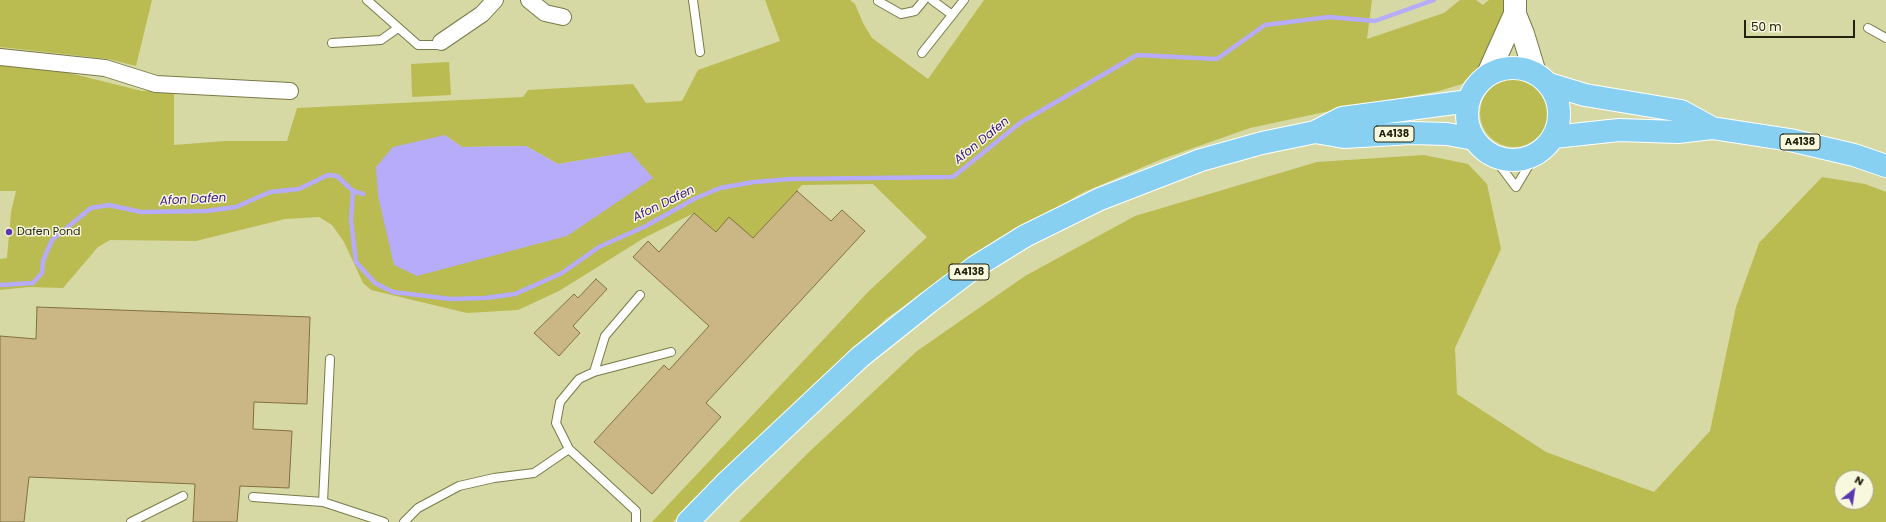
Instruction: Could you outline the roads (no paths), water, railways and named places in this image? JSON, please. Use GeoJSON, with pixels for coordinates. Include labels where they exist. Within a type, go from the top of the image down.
{"type":"FeatureCollection","features":[{"type":"Feature","properties":{"kind":"highway"},"geometry":{"type":"LineString","coordinates":[[1503,68],[1519,68],[1542,78],[1556,96],[1560,110],[1559,124],[1554,137],[1546,148],[1535,155],[1520,160],[1506,160],[1492,155],[1482,148],[1474,139],[1468,127],[1467,114],[1469,101],[1476,86],[1488,74],[1503,68]]}},
{"type":"Feature","properties":{"kind":"highway","name":"A4138"},"geometry":{"type":"LineString","coordinates":[[1542,78],[1585,95],[1680,111],[1712,128]]}},
{"type":"Feature","properties":{"kind":"highway","name":"A4138"},"geometry":{"type":"LineString","coordinates":[[688,522],[727,482],[860,357],[976,267],[1025,236],[1100,199],[1176,169],[1262,143],[1315,132],[1342,118],[1469,101]]}},
{"type":"Feature","properties":{"kind":"highway","name":"A4138"},"geometry":{"type":"LineString","coordinates":[[1554,137],[1619,130],[1678,132],[1712,128],[1790,140],[1854,155],[1886,166]]}},
{"type":"Feature","properties":{"kind":"highway","name":"A4138"},"geometry":{"type":"LineString","coordinates":[[1315,132],[1344,138],[1411,133],[1446,134],[1474,139]]}},
{"type":"Feature","properties":{"kind":"main road"},"geometry":{"type":"LineString","coordinates":[[1488,74],[1515,7]]}},
{"type":"Feature","properties":{"kind":"main road"},"geometry":{"type":"LineString","coordinates":[[1515,7],[1523,34],[1542,78]]}},
{"type":"Feature","properties":{"kind":"street"},"geometry":{"type":"LineString","coordinates":[[441,42],[482,14],[495,0]]}},
{"type":"Feature","properties":{"kind":"street"},"geometry":{"type":"LineString","coordinates":[[529,0],[545,13],[563,17]]}},
{"type":"Feature","properties":{"kind":"street"},"geometry":{"type":"LineString","coordinates":[[0,57],[105,68],[156,84],[290,91]]}},
{"type":"Feature","properties":{"kind":"lane"},"geometry":{"type":"LineString","coordinates":[[367,0],[418,45],[436,45],[441,42]]}},
{"type":"Feature","properties":{"kind":"lane"},"geometry":{"type":"LineString","coordinates":[[694,0],[700,52]]}},
{"type":"Feature","properties":{"kind":"lane"},"geometry":{"type":"LineString","coordinates":[[878,1],[901,14],[915,11],[924,0]]}},
{"type":"Feature","properties":{"kind":"lane"},"geometry":{"type":"LineString","coordinates":[[932,0],[951,14]]}},
{"type":"Feature","properties":{"kind":"lane"},"geometry":{"type":"LineString","coordinates":[[922,53],[951,14],[964,0]]}},
{"type":"Feature","properties":{"kind":"lane"},"geometry":{"type":"LineString","coordinates":[[332,43],[381,40],[398,28]]}},
{"type":"Feature","properties":{"kind":"lane"},"geometry":{"type":"LineString","coordinates":[[1868,28],[1886,38]]}},
{"type":"Feature","properties":{"kind":"lane"},"geometry":{"type":"LineString","coordinates":[[594,372],[605,336],[640,295]]}},
{"type":"Feature","properties":{"kind":"lane"},"geometry":{"type":"LineString","coordinates":[[636,522],[636,511],[568,449],[556,424],[560,402],[579,379],[594,372],[671,352]]}},
{"type":"Feature","properties":{"kind":"lane"},"geometry":{"type":"LineString","coordinates":[[323,502],[330,359]]}},
{"type":"Feature","properties":{"kind":"lane"},"geometry":{"type":"LineString","coordinates":[[404,522],[418,508],[459,486],[494,478],[534,473],[568,449]]}},
{"type":"Feature","properties":{"kind":"lane"},"geometry":{"type":"LineString","coordinates":[[131,522],[183,496]]}},
{"type":"Feature","properties":{"kind":"lane"},"geometry":{"type":"LineString","coordinates":[[253,497],[323,502],[384,522]]}},
{"type":"Feature","properties":{"kind":"waterway","name":"Afon Dafen"},"geometry":{"type":"LineString","coordinates":[[353,191],[351,220],[356,262],[375,283],[393,292],[451,299],[485,298],[515,294],[562,273],[599,247],[646,226],[694,199],[720,188],[754,182],[791,179],[953,177],[1020,123],[1137,55],[1217,59],[1265,25],[1329,17],[1375,21],[1434,0]]}},
{"type":"Feature","properties":{"kind":"waterway","name":"Afon Dafen"},"geometry":{"type":"LineString","coordinates":[[0,285],[33,283],[42,273],[43,261],[52,240],[91,208],[109,205],[141,212],[206,211],[236,207],[270,192],[299,189],[328,175],[337,176],[353,191]]}},
{"type":"Feature","properties":{"kind":"waterway"},"geometry":{"type":"LineString","coordinates":[[353,191],[363,194]]}},
{"type":"Feature","properties":{"kind":"place","name":"Dafen Pond"},"geometry":{"type":"Point","coordinates":[9,232]}}]}
